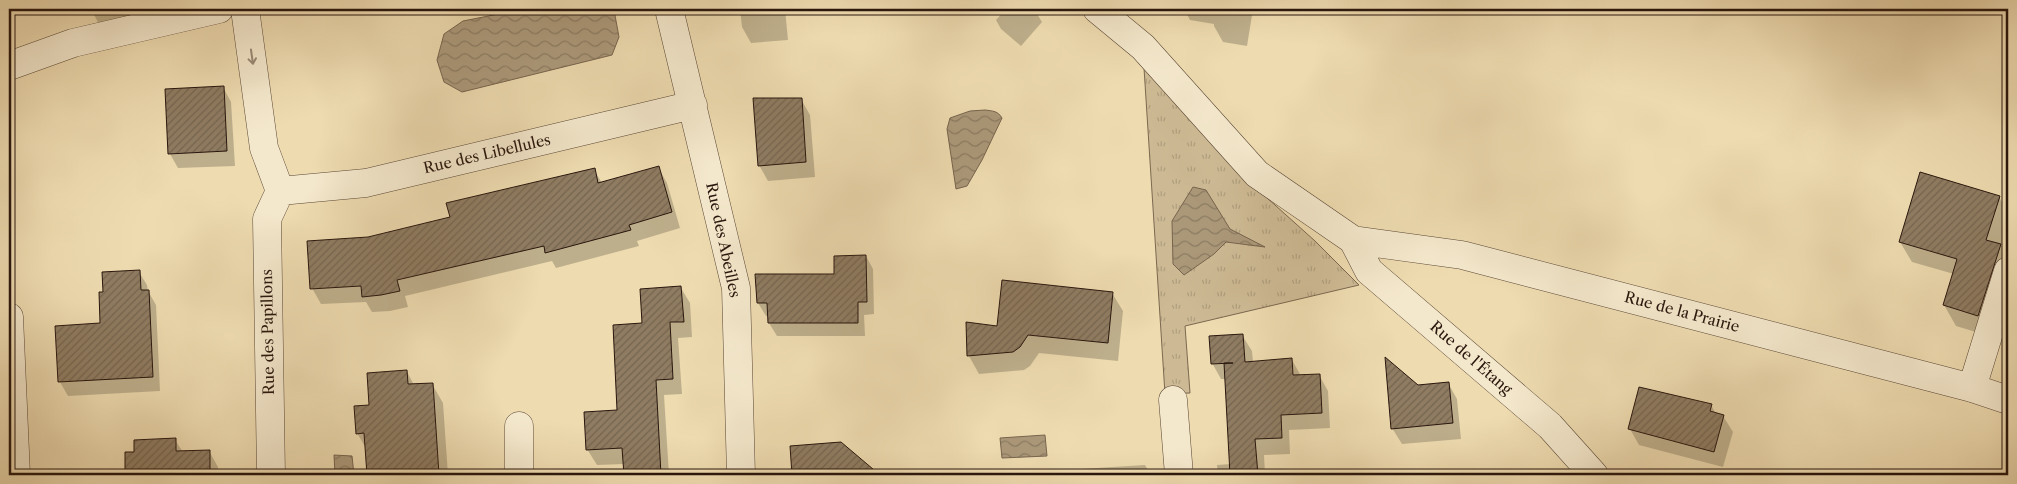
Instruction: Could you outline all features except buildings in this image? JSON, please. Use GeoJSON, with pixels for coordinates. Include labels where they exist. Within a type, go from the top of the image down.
{"type":"FeatureCollection","features":[{"type":"Feature","properties":{"kind":"street"},"geometry":{"type":"LineString","coordinates":[[9,66],[74,43],[220,9]]}},
{"type":"Feature","properties":{"kind":"street"},"geometry":{"type":"LineString","coordinates":[[245,9],[264,148],[280,191]]}},
{"type":"Feature","properties":{"kind":"street","name":"Rue des Abeilles"},"geometry":{"type":"LineString","coordinates":[[670,9],[736,288],[741,475]]}},
{"type":"Feature","properties":{"kind":"street"},"geometry":{"type":"LineString","coordinates":[[1097,9],[1143,47],[1257,174],[1353,240]]}},
{"type":"Feature","properties":{"kind":"street","name":"Rue des Libellules"},"geometry":{"type":"LineString","coordinates":[[280,191],[366,182],[693,105]]}},
{"type":"Feature","properties":{"kind":"street","name":"Rue des Papillons"},"geometry":{"type":"LineString","coordinates":[[271,475],[267,219],[280,191]]}},
{"type":"Feature","properties":{"kind":"street","name":"Rue de la Prairie"},"geometry":{"type":"LineString","coordinates":[[1353,240],[1462,255],[1972,388],[2008,400]]}},
{"type":"Feature","properties":{"kind":"street","name":"Rue de l'Étang"},"geometry":{"type":"LineString","coordinates":[[1353,240],[1369,270],[1550,426],[1594,475]]}},
{"type":"Feature","properties":{"kind":"street"},"geometry":{"type":"LineString","coordinates":[[1972,388],[2008,271]]}},
{"type":"Feature","properties":{"kind":"street"},"geometry":{"type":"LineString","coordinates":[[9,317],[16,475]]}},
{"type":"Feature","properties":{"kind":"street"},"geometry":{"type":"LineString","coordinates":[[1173,400],[1179,475]]}},
{"type":"Feature","properties":{"kind":"street"},"geometry":{"type":"LineString","coordinates":[[519,426],[519,475]]}},
{"type":"Feature","properties":{"kind":"green space"},"geometry":{"type":"Polygon","coordinates":[[[1144,68],[1236,170],[1315,241],[1359,285],[1185,326],[1190,393],[1165,394],[1144,68]]]}},
{"type":"Feature","properties":{"kind":"water"},"geometry":{"type":"Polygon","coordinates":[[[524,9],[614,10],[619,37],[612,55],[462,92],[444,82],[437,60],[444,34],[463,21],[524,9]]]}},
{"type":"Feature","properties":{"kind":"water"},"geometry":{"type":"Polygon","coordinates":[[[970,111],[993,111],[1002,118],[967,186],[956,189],[947,129],[950,118],[970,111]]]}},
{"type":"Feature","properties":{"kind":"water"},"geometry":{"type":"Polygon","coordinates":[[[1193,187],[1206,190],[1230,229],[1265,247],[1226,242],[1214,254],[1184,275],[1173,264],[1172,221],[1193,187]]]}},
{"type":"Feature","properties":{"kind":"water"},"geometry":{"type":"Polygon","coordinates":[[[1045,435],[1047,456],[1002,458],[1000,438],[1045,435]]]}},
{"type":"Feature","properties":{"kind":"water"},"geometry":{"type":"Polygon","coordinates":[[[334,455],[352,456],[354,475],[335,475],[334,455]]]}}]}
